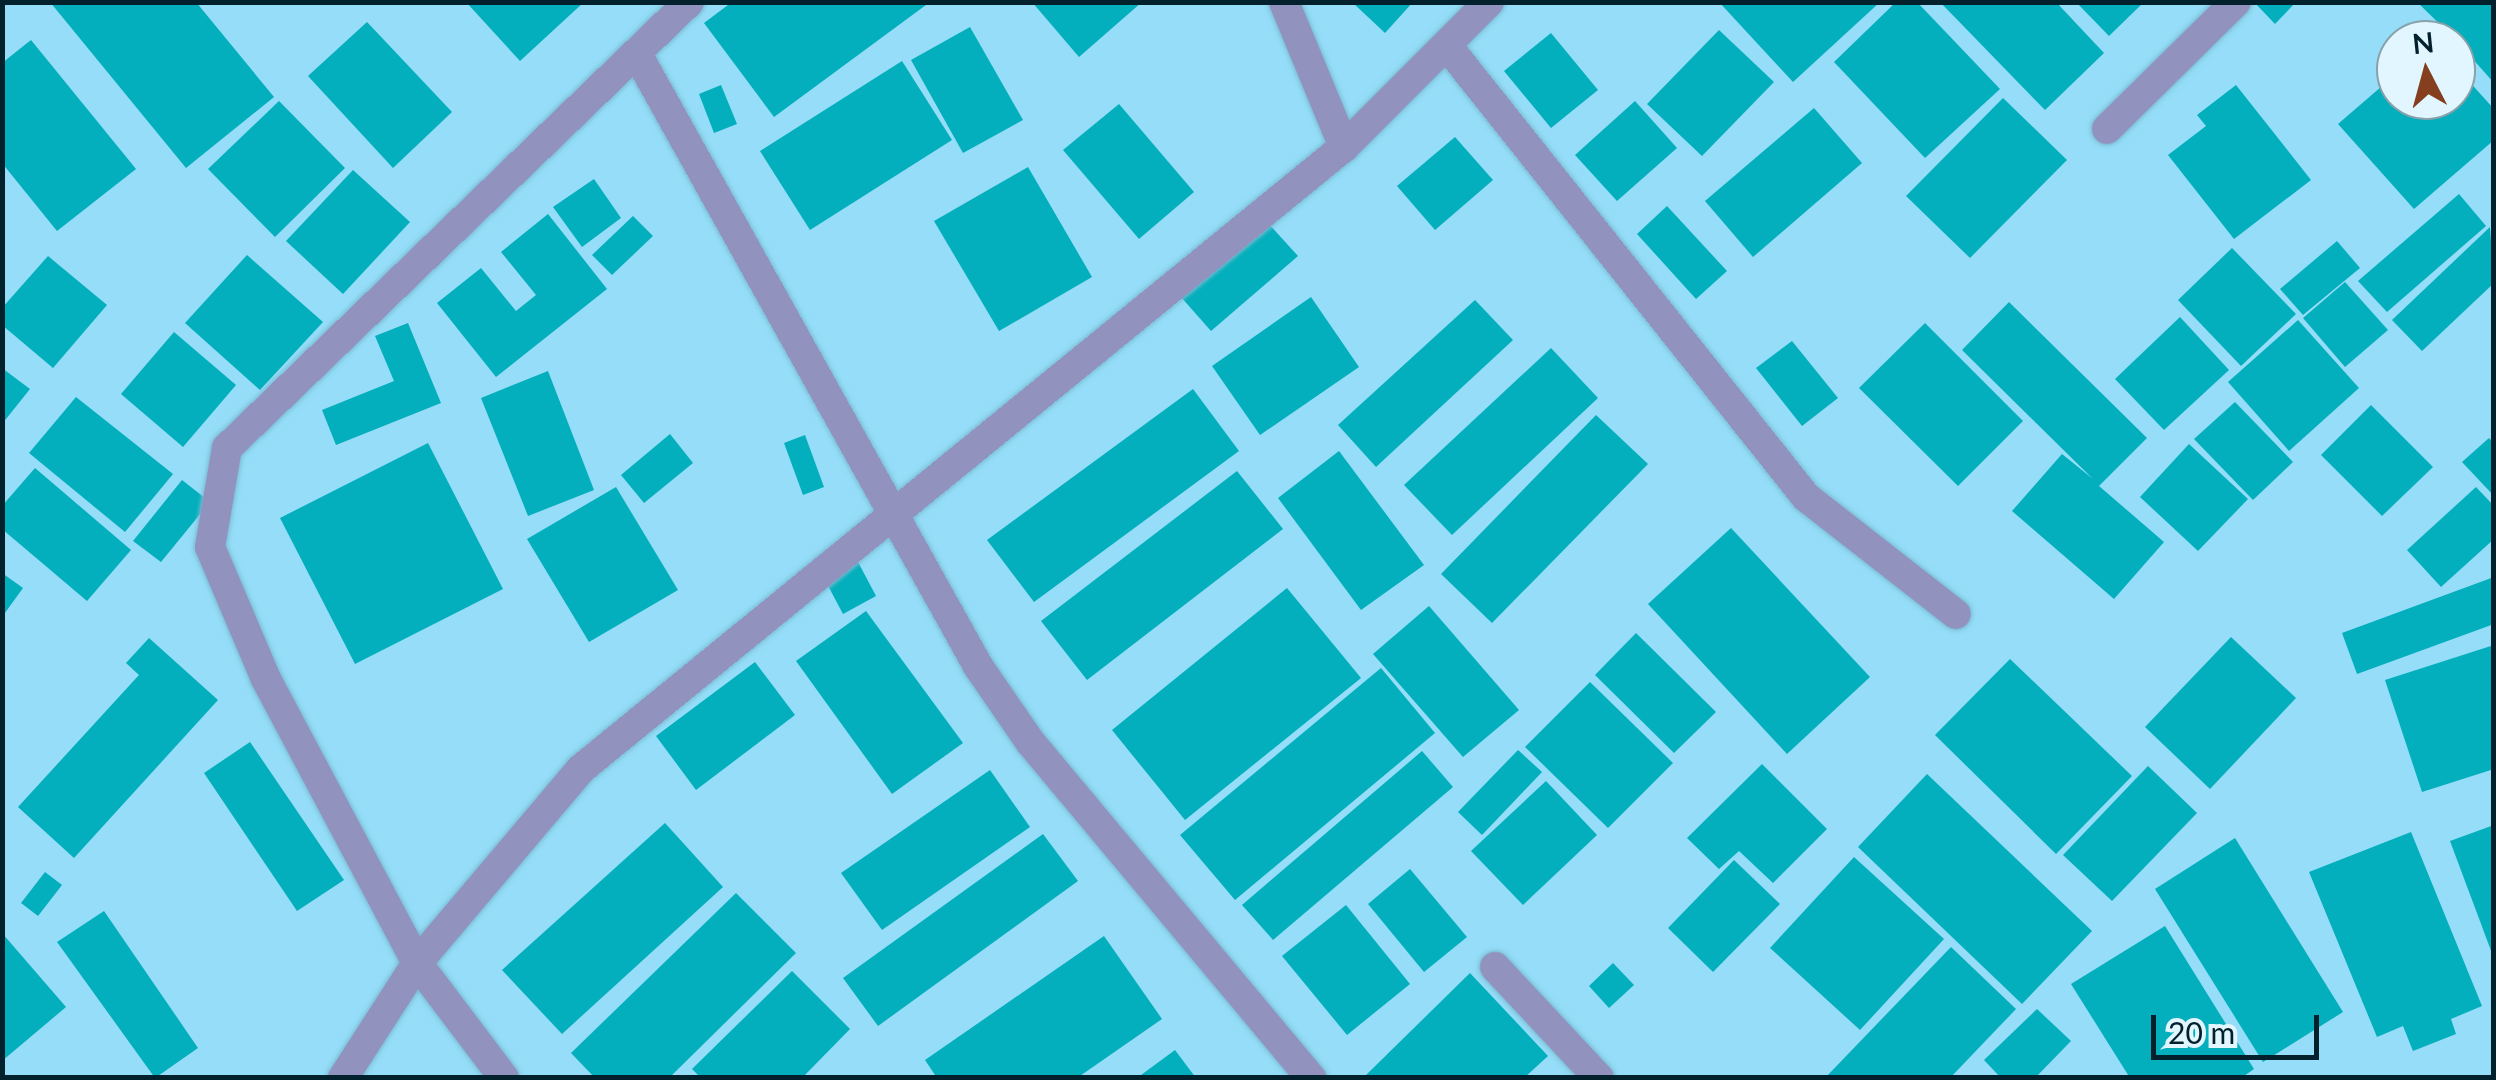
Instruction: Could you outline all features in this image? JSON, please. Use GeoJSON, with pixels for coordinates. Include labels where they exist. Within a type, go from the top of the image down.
{"type":"FeatureCollection","features":[{"type":"Feature","properties":{"kind":"street"},"geometry":{"type":"LineString","coordinates":[[504,1078],[417,963],[266,679],[210,547],[227,448],[689,2]]}},
{"type":"Feature","properties":{"kind":"street"},"geometry":{"type":"LineString","coordinates":[[1284,2],[1344,146]]}},
{"type":"Feature","properties":{"kind":"street"},"geometry":{"type":"LineString","coordinates":[[342,1078],[417,963],[581,769],[886,514],[950,473],[1344,146],[1448,48],[1489,2]]}},
{"type":"Feature","properties":{"kind":"street"},"geometry":{"type":"LineString","coordinates":[[2107,130],[2236,2]]}},
{"type":"Feature","properties":{"kind":"street"},"geometry":{"type":"LineString","coordinates":[[1448,48],[1806,497],[1956,614]]}},
{"type":"Feature","properties":{"kind":"street"},"geometry":{"type":"LineString","coordinates":[[636,54],[886,514],[1031,743],[1311,1078]]}},
{"type":"Feature","properties":{"kind":"street"},"geometry":{"type":"LineString","coordinates":[[1495,967],[1599,1078]]}},
{"type":"Feature","properties":{"kind":"building"},"geometry":{"type":"Polygon","coordinates":[[[50,2],[196,2],[274,97],[186,168],[50,2]]]}},
{"type":"Feature","properties":{"kind":"building"},"geometry":{"type":"Polygon","coordinates":[[[466,2],[584,2],[520,61],[466,2]]]}},
{"type":"Feature","properties":{"kind":"building"},"geometry":{"type":"Polygon","coordinates":[[[732,2],[930,2],[774,117],[704,23],[732,2]]]}},
{"type":"Feature","properties":{"kind":"building"},"geometry":{"type":"Polygon","coordinates":[[[1032,2],[1142,2],[1079,57],[1032,2]]]}},
{"type":"Feature","properties":{"kind":"building"},"geometry":{"type":"Polygon","coordinates":[[[1352,2],[1413,2],[1385,33],[1352,2]]]}},
{"type":"Feature","properties":{"kind":"building"},"geometry":{"type":"Polygon","coordinates":[[[1719,2],[1880,2],[1793,82],[1719,2]]]}},
{"type":"Feature","properties":{"kind":"building"},"geometry":{"type":"Polygon","coordinates":[[[1896,2],[1917,2],[2000,89],[1925,158],[1834,62],[1896,2]]]}},
{"type":"Feature","properties":{"kind":"building"},"geometry":{"type":"Polygon","coordinates":[[[1940,2],[2056,2],[2104,53],[2045,110],[1940,2]]]}},
{"type":"Feature","properties":{"kind":"building"},"geometry":{"type":"Polygon","coordinates":[[[2076,2],[2144,2],[2109,36],[2076,2]]]}},
{"type":"Feature","properties":{"kind":"building"},"geometry":{"type":"Polygon","coordinates":[[[2254,2],[2296,2],[2275,24],[2254,2]]]}},
{"type":"Feature","properties":{"kind":"building"},"geometry":{"type":"Polygon","coordinates":[[[2417,2],[2494,2],[2494,83],[2476,63],[2476,20],[2435,20],[2417,2]]]}},
{"type":"Feature","properties":{"kind":"building"},"geometry":{"type":"Polygon","coordinates":[[[367,22],[452,112],[393,168],[308,76],[367,22]]]}},
{"type":"Feature","properties":{"kind":"building"},"geometry":{"type":"Polygon","coordinates":[[[970,27],[1023,120],[963,153],[911,60],[970,27]]]}},
{"type":"Feature","properties":{"kind":"building"},"geometry":{"type":"Polygon","coordinates":[[[1719,30],[1774,82],[1702,156],[1647,104],[1719,30]]]}},
{"type":"Feature","properties":{"kind":"building"},"geometry":{"type":"Polygon","coordinates":[[[1551,33],[1598,90],[1551,128],[1504,71],[1551,33]]]}},
{"type":"Feature","properties":{"kind":"building"},"geometry":{"type":"Polygon","coordinates":[[[31,40],[136,169],[57,231],[2,163],[2,63],[31,40]]]}},
{"type":"Feature","properties":{"kind":"building"},"geometry":{"type":"Polygon","coordinates":[[[902,61],[952,140],[810,230],[760,151],[902,61]]]}},
{"type":"Feature","properties":{"kind":"building"},"geometry":{"type":"Polygon","coordinates":[[[721,85],[737,124],[714,133],[699,94],[721,85]]]}},
{"type":"Feature","properties":{"kind":"building"},"geometry":{"type":"Polygon","coordinates":[[[2236,85],[2311,180],[2234,239],[2168,155],[2206,126],[2197,115],[2236,85]]]}},
{"type":"Feature","properties":{"kind":"building"},"geometry":{"type":"Polygon","coordinates":[[[2476,89],[2494,109],[2494,140],[2414,209],[2338,124],[2376,91],[2376,120],[2476,120],[2476,89]]]}},
{"type":"Feature","properties":{"kind":"building"},"geometry":{"type":"Polygon","coordinates":[[[2003,98],[2067,160],[1970,258],[1906,196],[2003,98]]]}},
{"type":"Feature","properties":{"kind":"building"},"geometry":{"type":"Polygon","coordinates":[[[279,101],[345,168],[275,237],[208,169],[279,101]]]}},
{"type":"Feature","properties":{"kind":"building"},"geometry":{"type":"Polygon","coordinates":[[[1635,101],[1677,148],[1617,201],[1575,155],[1635,101]]]}},
{"type":"Feature","properties":{"kind":"building"},"geometry":{"type":"Polygon","coordinates":[[[1119,104],[1194,192],[1139,239],[1063,150],[1119,104]]]}},
{"type":"Feature","properties":{"kind":"building"},"geometry":{"type":"Polygon","coordinates":[[[1814,108],[1862,163],[1753,257],[1705,201],[1814,108]]]}},
{"type":"Feature","properties":{"kind":"building"},"geometry":{"type":"Polygon","coordinates":[[[1455,137],[1493,180],[1435,230],[1397,186],[1455,137]]]}},
{"type":"Feature","properties":{"kind":"building"},"geometry":{"type":"Polygon","coordinates":[[[1028,167],[1092,277],[999,331],[934,221],[1028,167]]]}},
{"type":"Feature","properties":{"kind":"building"},"geometry":{"type":"Polygon","coordinates":[[[353,170],[410,222],[343,294],[286,241],[353,170]]]}},
{"type":"Feature","properties":{"kind":"building"},"geometry":{"type":"Polygon","coordinates":[[[594,179],[621,218],[582,247],[553,207],[594,179]]]}},
{"type":"Feature","properties":{"kind":"building"},"geometry":{"type":"Polygon","coordinates":[[[2459,194],[2486,226],[2387,312],[2358,281],[2459,194]]]}},
{"type":"Feature","properties":{"kind":"building"},"geometry":{"type":"Polygon","coordinates":[[[1667,206],[1727,271],[1696,299],[1637,234],[1667,206]]]}},
{"type":"Feature","properties":{"kind":"building"},"geometry":{"type":"Polygon","coordinates":[[[548,214],[607,289],[496,377],[437,303],[481,268],[516,311],[536,295],[501,252],[548,214]]]}},
{"type":"Feature","properties":{"kind":"building"},"geometry":{"type":"Polygon","coordinates":[[[633,216],[653,236],[612,275],[592,255],[633,216]]]}},
{"type":"Feature","properties":{"kind":"building"},"geometry":{"type":"Polygon","coordinates":[[[1268,223],[1298,256],[1211,331],[1181,297],[1268,223]]]}},
{"type":"Feature","properties":{"kind":"building"},"geometry":{"type":"Polygon","coordinates":[[[2490,227],[2494,283],[2422,351],[2392,320],[2490,227]]]}},
{"type":"Feature","properties":{"kind":"building"},"geometry":{"type":"Polygon","coordinates":[[[2337,241],[2360,268],[2303,315],[2280,289],[2337,241]]]}},
{"type":"Feature","properties":{"kind":"building"},"geometry":{"type":"Polygon","coordinates":[[[2232,248],[2296,314],[2241,366],[2178,300],[2232,248]]]}},
{"type":"Feature","properties":{"kind":"building"},"geometry":{"type":"Polygon","coordinates":[[[247,255],[323,322],[260,390],[185,323],[247,255]]]}},
{"type":"Feature","properties":{"kind":"building"},"geometry":{"type":"Polygon","coordinates":[[[48,256],[107,305],[53,368],[2,325],[2,308],[48,256]]]}},
{"type":"Feature","properties":{"kind":"building"},"geometry":{"type":"Polygon","coordinates":[[[2345,282],[2388,330],[2345,367],[2303,318],[2345,282]]]}},
{"type":"Feature","properties":{"kind":"building"},"geometry":{"type":"Polygon","coordinates":[[[1311,297],[1359,367],[1260,435],[1212,366],[1311,297]]]}},
{"type":"Feature","properties":{"kind":"building"},"geometry":{"type":"Polygon","coordinates":[[[1475,300],[1513,340],[1376,467],[1338,425],[1475,300]]]}},
{"type":"Feature","properties":{"kind":"building"},"geometry":{"type":"Polygon","coordinates":[[[2009,302],[2147,438],[2099,486],[2164,542],[2114,599],[2012,511],[2062,454],[2093,479],[1962,350],[2009,302]]]}},
{"type":"Feature","properties":{"kind":"building"},"geometry":{"type":"Polygon","coordinates":[[[2180,317],[2229,370],[2164,430],[2115,379],[2180,317]]]}},
{"type":"Feature","properties":{"kind":"building"},"geometry":{"type":"Polygon","coordinates":[[[2298,320],[2359,388],[2289,451],[2228,382],[2298,320]]]}},
{"type":"Feature","properties":{"kind":"building"},"geometry":{"type":"Polygon","coordinates":[[[408,323],[441,403],[336,445],[322,410],[394,381],[375,336],[408,323]]]}},
{"type":"Feature","properties":{"kind":"building"},"geometry":{"type":"Polygon","coordinates":[[[1925,323],[2023,421],[1958,486],[1859,388],[1925,323]]]}},
{"type":"Feature","properties":{"kind":"building"},"geometry":{"type":"Polygon","coordinates":[[[174,332],[236,385],[183,447],[121,394],[174,332]]]}},
{"type":"Feature","properties":{"kind":"building"},"geometry":{"type":"Polygon","coordinates":[[[1792,341],[1838,398],[1802,426],[1756,368],[1792,341]]]}},
{"type":"Feature","properties":{"kind":"building"},"geometry":{"type":"Polygon","coordinates":[[[1551,348],[1598,398],[1452,535],[1404,485],[1551,348]]]}},
{"type":"Feature","properties":{"kind":"building"},"geometry":{"type":"Polygon","coordinates":[[[2,368],[30,389],[2,424],[2,368]]]}},
{"type":"Feature","properties":{"kind":"building"},"geometry":{"type":"Polygon","coordinates":[[[548,371],[594,490],[528,516],[481,398],[548,371]]]}},
{"type":"Feature","properties":{"kind":"building"},"geometry":{"type":"Polygon","coordinates":[[[1193,389],[1239,451],[1034,602],[987,540],[1193,389]]]}},
{"type":"Feature","properties":{"kind":"building"},"geometry":{"type":"Polygon","coordinates":[[[76,397],[173,474],[125,532],[29,453],[76,397]]]}},
{"type":"Feature","properties":{"kind":"building"},"geometry":{"type":"Polygon","coordinates":[[[2235,402],[2293,462],[2253,500],[2194,439],[2235,402]]]}},
{"type":"Feature","properties":{"kind":"building"},"geometry":{"type":"Polygon","coordinates":[[[2371,405],[2433,467],[2382,516],[2321,455],[2371,405]]]}},
{"type":"Feature","properties":{"kind":"building"},"geometry":{"type":"Polygon","coordinates":[[[1596,415],[1648,464],[1492,623],[1441,574],[1596,415]]]}},
{"type":"Feature","properties":{"kind":"building"},"geometry":{"type":"Polygon","coordinates":[[[670,434],[693,463],[644,503],[621,475],[670,434]]]}},
{"type":"Feature","properties":{"kind":"building"},"geometry":{"type":"Polygon","coordinates":[[[805,435],[824,487],[803,495],[784,443],[805,435]]]}},
{"type":"Feature","properties":{"kind":"building"},"geometry":{"type":"Polygon","coordinates":[[[2489,438],[2494,443],[2494,496],[2462,462],[2489,438]]]}},
{"type":"Feature","properties":{"kind":"building"},"geometry":{"type":"Polygon","coordinates":[[[428,443],[503,589],[355,664],[280,518],[428,443]]]}},
{"type":"Feature","properties":{"kind":"building"},"geometry":{"type":"Polygon","coordinates":[[[2189,444],[2248,499],[2198,551],[2140,497],[2189,444]]]}},
{"type":"Feature","properties":{"kind":"building"},"geometry":{"type":"Polygon","coordinates":[[[1339,451],[1424,565],[1361,610],[1278,498],[1339,451]]]}},
{"type":"Feature","properties":{"kind":"building"},"geometry":{"type":"Polygon","coordinates":[[[35,468],[131,550],[87,601],[2,529],[2,506],[35,468]]]}},
{"type":"Feature","properties":{"kind":"building"},"geometry":{"type":"Polygon","coordinates":[[[1237,471],[1283,529],[1087,680],[1041,621],[1237,471]]]}},
{"type":"Feature","properties":{"kind":"building"},"geometry":{"type":"Polygon","coordinates":[[[182,480],[210,502],[161,562],[133,541],[182,480]]]}},
{"type":"Feature","properties":{"kind":"building"},"geometry":{"type":"Polygon","coordinates":[[[616,487],[678,590],[589,642],[527,539],[616,487]]]}},
{"type":"Feature","properties":{"kind":"building"},"geometry":{"type":"Polygon","coordinates":[[[2476,487],[2494,506],[2494,539],[2441,587],[2407,550],[2476,487]]]}},
{"type":"Feature","properties":{"kind":"building"},"geometry":{"type":"Polygon","coordinates":[[[1731,528],[1870,677],[1787,754],[1648,604],[1731,528]]]}},
{"type":"Feature","properties":{"kind":"building"},"geometry":{"type":"Polygon","coordinates":[[[858,562],[876,596],[843,614],[825,580],[858,562]]]}},
{"type":"Feature","properties":{"kind":"building"},"geometry":{"type":"Polygon","coordinates":[[[2,573],[23,588],[2,617],[2,573]]]}},
{"type":"Feature","properties":{"kind":"building"},"geometry":{"type":"Polygon","coordinates":[[[2494,577],[2494,624],[2357,674],[2342,633],[2494,577]]]}},
{"type":"Feature","properties":{"kind":"building"},"geometry":{"type":"Polygon","coordinates":[[[1287,588],[1361,678],[1185,820],[1112,730],[1287,588]]]}},
{"type":"Feature","properties":{"kind":"building"},"geometry":{"type":"Polygon","coordinates":[[[1429,606],[1519,710],[1463,757],[1373,654],[1429,606]]]}},
{"type":"Feature","properties":{"kind":"building"},"geometry":{"type":"Polygon","coordinates":[[[866,611],[963,743],[892,794],[796,661],[866,611]]]}},
{"type":"Feature","properties":{"kind":"building"},"geometry":{"type":"Polygon","coordinates":[[[1636,633],[1716,712],[1674,753],[1595,675],[1636,633]]]}},
{"type":"Feature","properties":{"kind":"building"},"geometry":{"type":"Polygon","coordinates":[[[2231,637],[2296,698],[2210,789],[2145,727],[2231,637]]]}},
{"type":"Feature","properties":{"kind":"building"},"geometry":{"type":"Polygon","coordinates":[[[149,638],[218,700],[74,858],[18,807],[139,675],[126,663],[149,638]]]}},
{"type":"Feature","properties":{"kind":"building"},"geometry":{"type":"Polygon","coordinates":[[[2494,645],[2494,769],[2422,792],[2385,680],[2494,645]]]}},
{"type":"Feature","properties":{"kind":"building"},"geometry":{"type":"Polygon","coordinates":[[[2010,659],[2132,776],[2056,854],[1935,735],[2010,659]]]}},
{"type":"Feature","properties":{"kind":"building"},"geometry":{"type":"Polygon","coordinates":[[[755,662],[795,715],[696,790],[656,736],[755,662]]]}},
{"type":"Feature","properties":{"kind":"building"},"geometry":{"type":"Polygon","coordinates":[[[1381,668],[1435,733],[1235,900],[1180,835],[1381,668]]]}},
{"type":"Feature","properties":{"kind":"building"},"geometry":{"type":"Polygon","coordinates":[[[1590,682],[1673,763],[1608,828],[1525,747],[1590,682]]]}},
{"type":"Feature","properties":{"kind":"building"},"geometry":{"type":"Polygon","coordinates":[[[250,742],[344,880],[297,911],[204,773],[250,742]]]}},
{"type":"Feature","properties":{"kind":"building"},"geometry":{"type":"Polygon","coordinates":[[[1518,750],[1542,772],[1482,835],[1458,812],[1518,750]]]}},
{"type":"Feature","properties":{"kind":"building"},"geometry":{"type":"Polygon","coordinates":[[[1422,751],[1453,787],[1273,940],[1242,905],[1422,751]]]}},
{"type":"Feature","properties":{"kind":"building"},"geometry":{"type":"Polygon","coordinates":[[[1762,764],[1827,829],[1773,883],[1739,851],[1719,869],[1687,838],[1762,764]]]}},
{"type":"Feature","properties":{"kind":"building"},"geometry":{"type":"Polygon","coordinates":[[[2148,766],[2197,813],[2112,901],[2063,855],[2148,766]]]}},
{"type":"Feature","properties":{"kind":"building"},"geometry":{"type":"Polygon","coordinates":[[[990,770],[1030,827],[882,930],[841,873],[990,770]]]}},
{"type":"Feature","properties":{"kind":"building"},"geometry":{"type":"Polygon","coordinates":[[[1927,774],[2092,931],[2022,1004],[1858,847],[1927,774]]]}},
{"type":"Feature","properties":{"kind":"building"},"geometry":{"type":"Polygon","coordinates":[[[1546,781],[1597,835],[1523,905],[1471,851],[1546,781]]]}},
{"type":"Feature","properties":{"kind":"building"},"geometry":{"type":"Polygon","coordinates":[[[665,823],[723,887],[562,1034],[502,970],[665,823]]]}},
{"type":"Feature","properties":{"kind":"building"},"geometry":{"type":"Polygon","coordinates":[[[2494,825],[2494,956],[2493,956],[2450,841],[2494,825]]]}},
{"type":"Feature","properties":{"kind":"building"},"geometry":{"type":"Polygon","coordinates":[[[2411,832],[2482,1006],[2451,1019],[2456,1034],[2413,1051],[2403,1026],[2377,1037],[2309,872],[2411,832]]]}},
{"type":"Feature","properties":{"kind":"building"},"geometry":{"type":"Polygon","coordinates":[[[1043,834],[1078,881],[878,1026],[843,978],[1043,834]]]}},
{"type":"Feature","properties":{"kind":"building"},"geometry":{"type":"Polygon","coordinates":[[[2235,838],[2343,1012],[2263,1062],[2155,889],[2235,838]]]}},
{"type":"Feature","properties":{"kind":"building"},"geometry":{"type":"Polygon","coordinates":[[[1854,857],[1944,939],[1860,1030],[1770,948],[1854,857]]]}},
{"type":"Feature","properties":{"kind":"building"},"geometry":{"type":"Polygon","coordinates":[[[1734,860],[1780,904],[1713,972],[1668,928],[1734,860]]]}},
{"type":"Feature","properties":{"kind":"building"},"geometry":{"type":"Polygon","coordinates":[[[1410,869],[1467,937],[1424,972],[1368,904],[1410,869]]]}},
{"type":"Feature","properties":{"kind":"building"},"geometry":{"type":"Polygon","coordinates":[[[45,872],[62,885],[38,916],[21,903],[45,872]]]}},
{"type":"Feature","properties":{"kind":"building"},"geometry":{"type":"Polygon","coordinates":[[[736,893],[796,953],[669,1078],[595,1078],[571,1053],[736,893]]]}},
{"type":"Feature","properties":{"kind":"building"},"geometry":{"type":"Polygon","coordinates":[[[1346,905],[1410,984],[1347,1035],[1282,956],[1346,905]]]}},
{"type":"Feature","properties":{"kind":"building"},"geometry":{"type":"Polygon","coordinates":[[[104,911],[198,1048],[155,1078],[57,942],[104,911]]]}},
{"type":"Feature","properties":{"kind":"building"},"geometry":{"type":"Polygon","coordinates":[[[2165,926],[2254,1069],[2241,1078],[2130,1078],[2071,984],[2165,926]]]}},
{"type":"Feature","properties":{"kind":"building"},"geometry":{"type":"Polygon","coordinates":[[[2,933],[66,1007],[2,1061],[2,933]]]}},
{"type":"Feature","properties":{"kind":"building"},"geometry":{"type":"Polygon","coordinates":[[[1104,936],[1162,1019],[1077,1078],[937,1078],[925,1060],[1104,936]]]}},
{"type":"Feature","properties":{"kind":"building"},"geometry":{"type":"Polygon","coordinates":[[[1951,947],[2016,1009],[1950,1078],[1825,1078],[1951,947]]]}},
{"type":"Feature","properties":{"kind":"building"},"geometry":{"type":"Polygon","coordinates":[[[1613,963],[1634,985],[1609,1008],[1589,986],[1613,963]]]}},
{"type":"Feature","properties":{"kind":"building"},"geometry":{"type":"Polygon","coordinates":[[[792,971],[850,1029],[802,1078],[701,1078],[692,1069],[792,971]]]}},
{"type":"Feature","properties":{"kind":"building"},"geometry":{"type":"Polygon","coordinates":[[[1470,973],[1548,1056],[1524,1078],[1363,1078],[1470,973]]]}},
{"type":"Feature","properties":{"kind":"building"},"geometry":{"type":"Polygon","coordinates":[[[2037,1009],[2071,1041],[2035,1078],[2001,1078],[1984,1060],[2037,1009]]]}},
{"type":"Feature","properties":{"kind":"building"},"geometry":{"type":"Polygon","coordinates":[[[1175,1050],[1196,1078],[1137,1078],[1175,1050]]]}}]}
